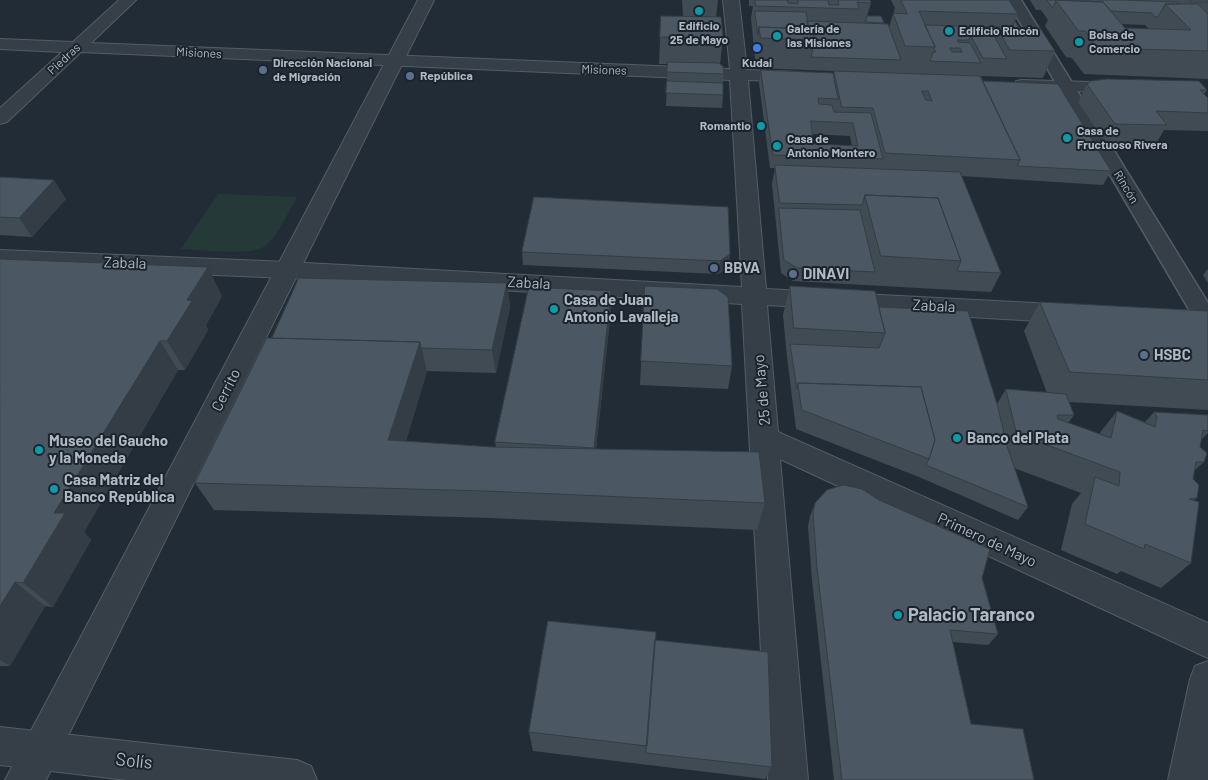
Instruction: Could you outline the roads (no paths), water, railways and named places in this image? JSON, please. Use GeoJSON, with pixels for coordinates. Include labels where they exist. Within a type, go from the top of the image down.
{"type":"FeatureCollection","features":[{"type":"Feature","properties":{"kind":"street","name":"Piedras"},"geometry":{"type":"LineString","coordinates":[[0,118],[128,0]]}},
{"type":"Feature","properties":{"kind":"street","name":"Cerrito"},"geometry":{"type":"LineString","coordinates":[[32,765],[426,0]]}},
{"type":"Feature","properties":{"kind":"street","name":"25 de Mayo"},"geometry":{"type":"LineString","coordinates":[[731,0],[739,75],[766,439],[788,780]]}},
{"type":"Feature","properties":{"kind":"street","name":"Rincón"},"geometry":{"type":"LineString","coordinates":[[1014,0],[1208,322]]}},
{"type":"Feature","properties":{"kind":"street","name":"Misiones"},"geometry":{"type":"LineString","coordinates":[[0,44],[394,62],[818,78]]}},
{"type":"Feature","properties":{"kind":"street"},"geometry":{"type":"LineString","coordinates":[[1006,84],[1141,88]]}},
{"type":"Feature","properties":{"kind":"street","name":"Zabala"},"geometry":{"type":"LineString","coordinates":[[0,258],[288,270],[1099,315]]}},
{"type":"Feature","properties":{"kind":"street"},"geometry":{"type":"LineString","coordinates":[[1178,320],[1208,322]]}},
{"type":"Feature","properties":{"kind":"street","name":"Primero de Mayo"},"geometry":{"type":"LineString","coordinates":[[766,439],[1208,641]]}},
{"type":"Feature","properties":{"kind":"street"},"geometry":{"type":"LineString","coordinates":[[1188,780],[1208,679]]}},
{"type":"Feature","properties":{"kind":"street","name":"Solís"},"geometry":{"type":"LineString","coordinates":[[0,746],[32,765],[298,780]]}},
{"type":"Feature","properties":{"kind":"place","name":"Edificio 25 de Mayo"},"geometry":{"type":"Point","coordinates":[699,11]}},
{"type":"Feature","properties":{"kind":"place","name":"Edificio Rincón"},"geometry":{"type":"Point","coordinates":[949,31]}},
{"type":"Feature","properties":{"kind":"place","name":"Galería de las Misiones"},"geometry":{"type":"Point","coordinates":[777,36]}},
{"type":"Feature","properties":{"kind":"place","name":"Bolsa de Comercio"},"geometry":{"type":"Point","coordinates":[1079,42]}},
{"type":"Feature","properties":{"kind":"place","name":"Kudai"},"geometry":{"type":"Point","coordinates":[757,48]}},
{"type":"Feature","properties":{"kind":"place","name":"Dirección Nacional de Migración"},"geometry":{"type":"Point","coordinates":[263,70]}},
{"type":"Feature","properties":{"kind":"place","name":"República"},"geometry":{"type":"Point","coordinates":[410,76]}},
{"type":"Feature","properties":{"kind":"place","name":"Romantio"},"geometry":{"type":"Point","coordinates":[761,126]}},
{"type":"Feature","properties":{"kind":"place","name":"Casa de Fructuoso Rivera"},"geometry":{"type":"Point","coordinates":[1067,138]}},
{"type":"Feature","properties":{"kind":"place","name":"Casa de Antonio Montero"},"geometry":{"type":"Point","coordinates":[777,146]}},
{"type":"Feature","properties":{"kind":"place","name":"BBVA"},"geometry":{"type":"Point","coordinates":[714,268]}},
{"type":"Feature","properties":{"kind":"place","name":"DINAVI"},"geometry":{"type":"Point","coordinates":[793,274]}},
{"type":"Feature","properties":{"kind":"place","name":"Casa de Juan Antonio Lavalleja"},"geometry":{"type":"Point","coordinates":[554,309]}},
{"type":"Feature","properties":{"kind":"place","name":"HSBC"},"geometry":{"type":"Point","coordinates":[1144,355]}},
{"type":"Feature","properties":{"kind":"place","name":"Banco del Plata"},"geometry":{"type":"Point","coordinates":[957,438]}},
{"type":"Feature","properties":{"kind":"place","name":"Museo del Gaucho y la Moneda"},"geometry":{"type":"Point","coordinates":[39,450]}},
{"type":"Feature","properties":{"kind":"place","name":"Casa Matriz del Banco República"},"geometry":{"type":"Point","coordinates":[54,489]}},
{"type":"Feature","properties":{"kind":"place","name":"Palacio Taranco"},"geometry":{"type":"Point","coordinates":[898,615]}}]}
